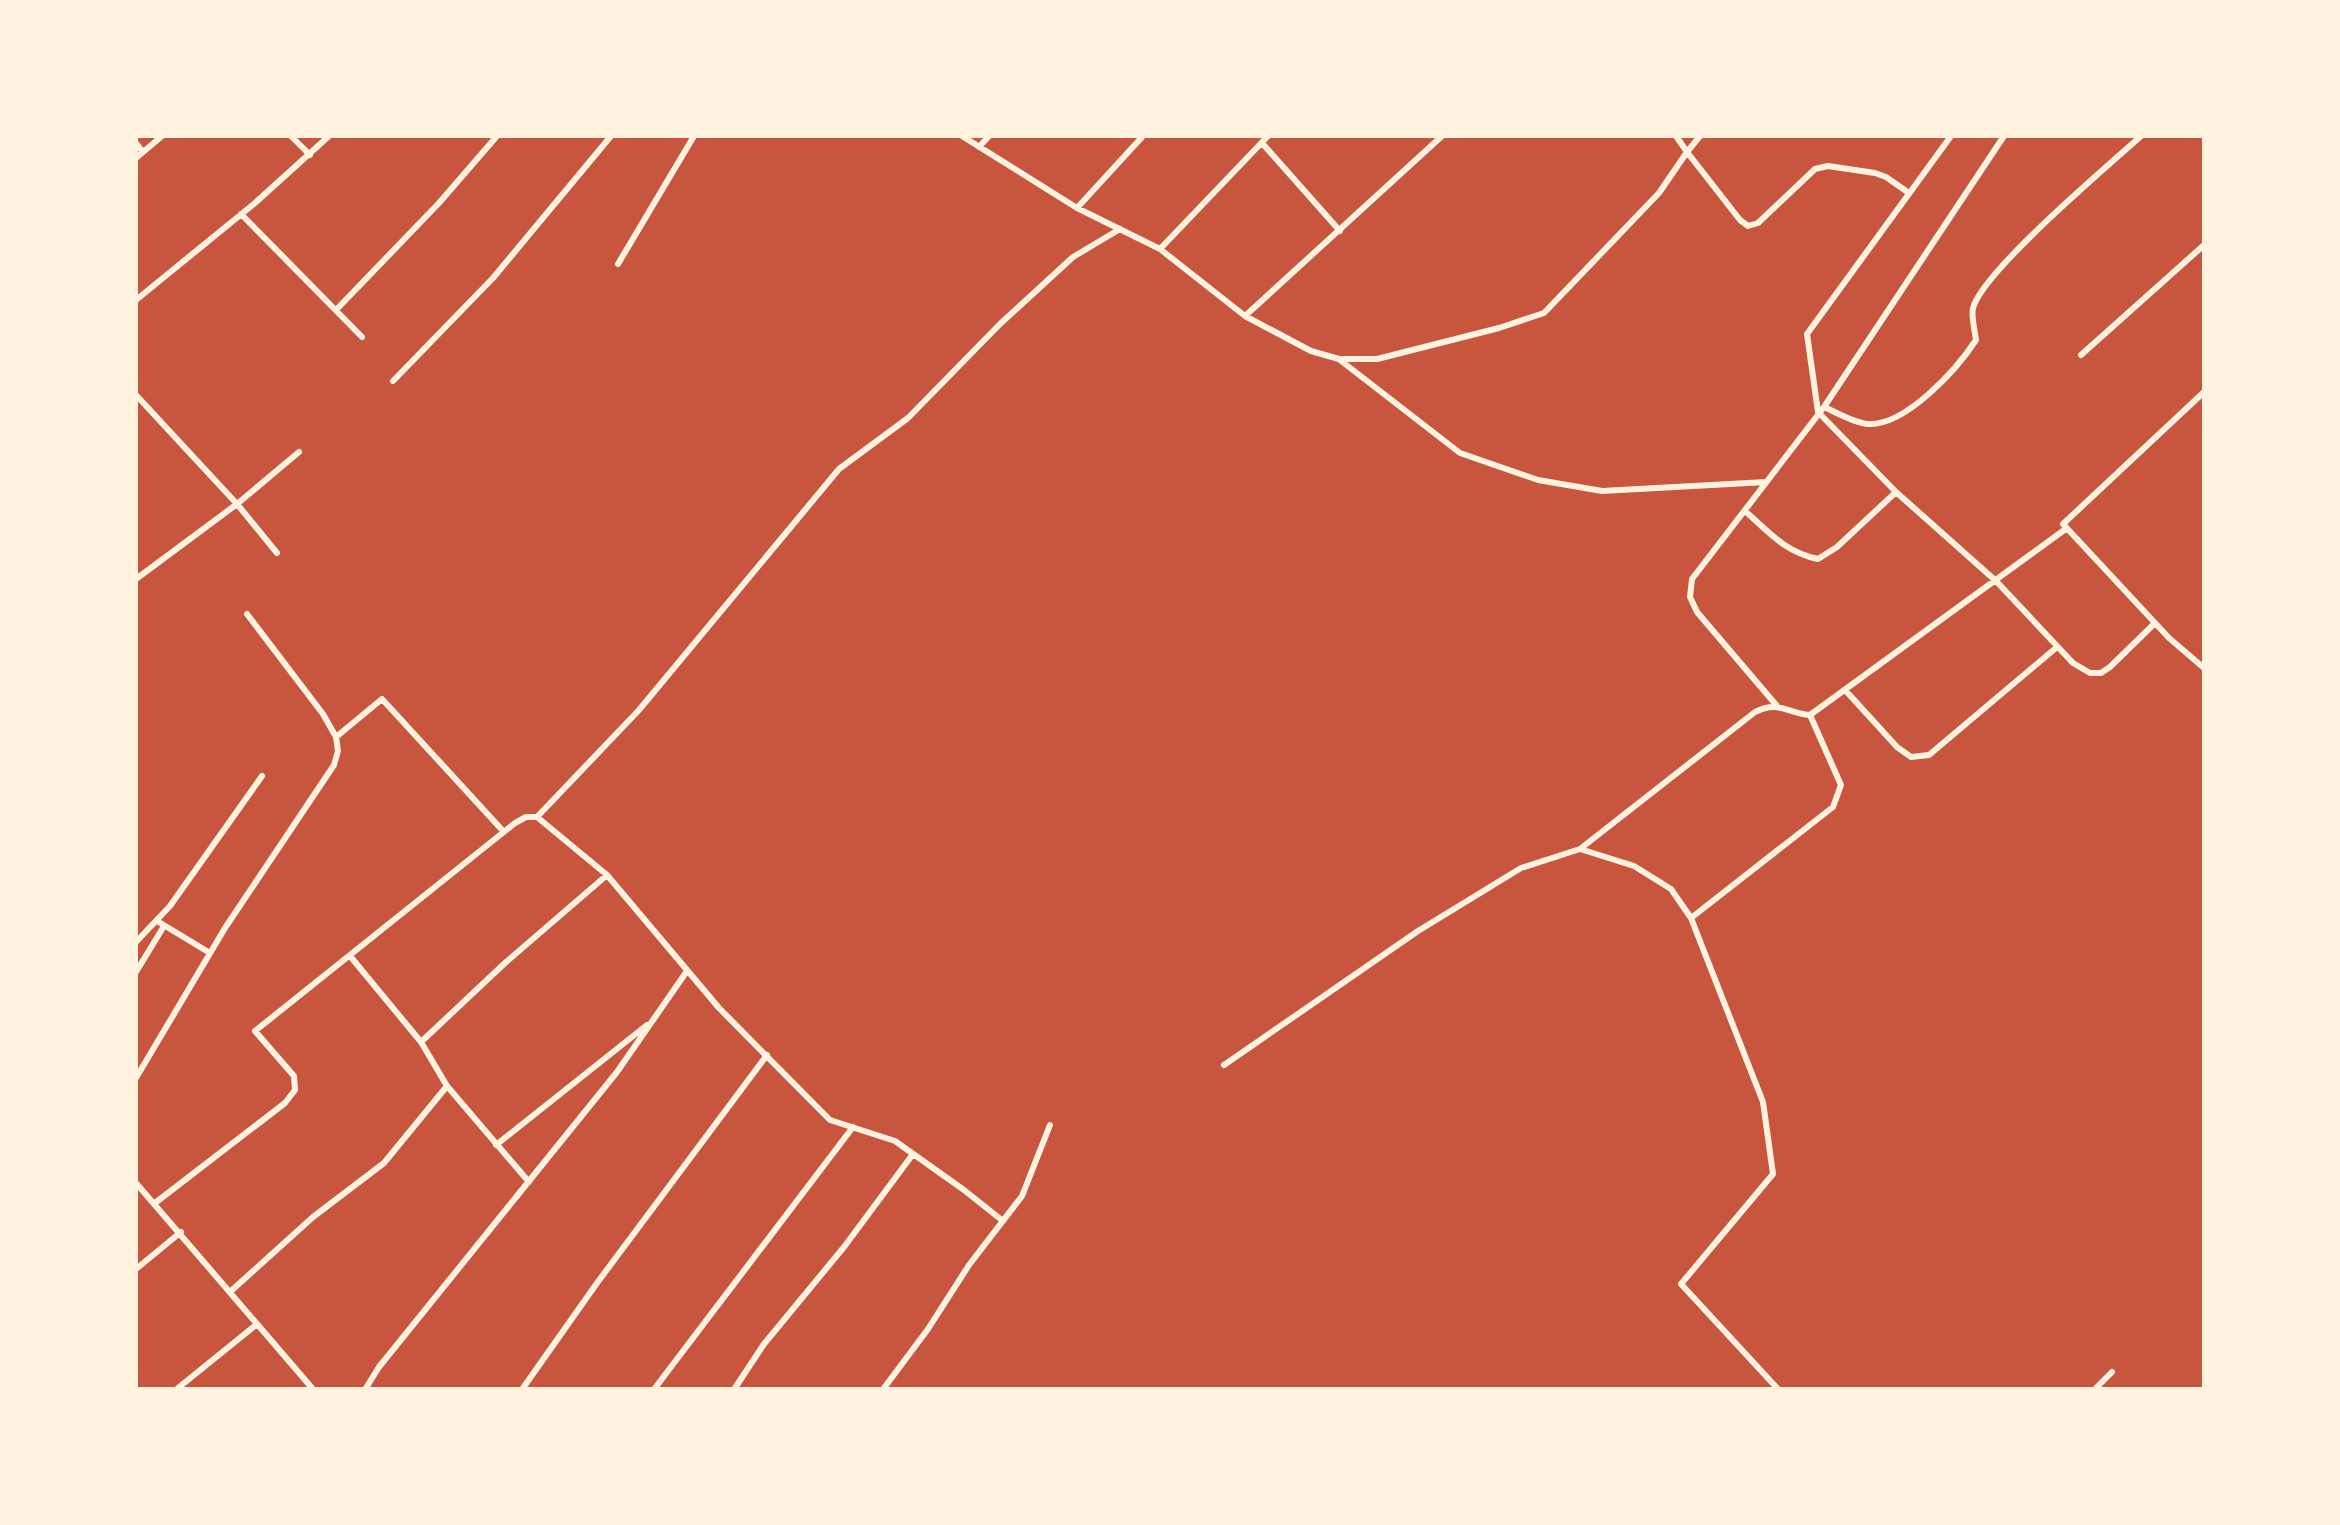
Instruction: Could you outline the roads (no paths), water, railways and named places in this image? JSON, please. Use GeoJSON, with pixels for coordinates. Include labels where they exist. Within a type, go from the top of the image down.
{"type":"FeatureCollection","features":[{"type":"Feature","properties":{"kind":"street"},"geometry":{"type":"LineString","coordinates":[[136,158],[162,136]]}},
{"type":"Feature","properties":{"kind":"street"},"geometry":{"type":"LineString","coordinates":[[291,136],[310,155]]}},
{"type":"Feature","properties":{"kind":"street"},"geometry":{"type":"LineString","coordinates":[[136,300],[242,214],[329,136]]}},
{"type":"Feature","properties":{"kind":"street"},"geometry":{"type":"LineString","coordinates":[[336,310],[439,203],[496,136]]}},
{"type":"Feature","properties":{"kind":"street"},"geometry":{"type":"LineString","coordinates":[[393,381],[493,278],[611,136]]}},
{"type":"Feature","properties":{"kind":"street"},"geometry":{"type":"LineString","coordinates":[[618,264],[694,136]]}},
{"type":"Feature","properties":{"kind":"street"},"geometry":{"type":"LineString","coordinates":[[962,136],[1077,208],[1160,249],[1245,316],[1311,351],[1339,359],[1377,359],[1499,328],[1544,313],[1659,193],[1700,136]]}},
{"type":"Feature","properties":{"kind":"street"},"geometry":{"type":"LineString","coordinates":[[979,147],[989,136]]}},
{"type":"Feature","properties":{"kind":"street"},"geometry":{"type":"LineString","coordinates":[[1077,208],[1143,136]]}},
{"type":"Feature","properties":{"kind":"street"},"geometry":{"type":"LineString","coordinates":[[1160,249],[1268,136]]}},
{"type":"Feature","properties":{"kind":"street"},"geometry":{"type":"LineString","coordinates":[[1245,316],[1442,136]]}},
{"type":"Feature","properties":{"kind":"street"},"geometry":{"type":"LineString","coordinates":[[1676,136],[1740,220],[1748,226],[1758,223],[1815,169],[1828,166],[1875,173],[1886,177],[1910,193]]}},
{"type":"Feature","properties":{"kind":"street"},"geometry":{"type":"LineString","coordinates":[[1951,136],[1807,334],[1818,412],[1896,492],[1996,581],[2057,647],[2082,669],[2090,673],[2101,672],[2110,667],[2155,623]]}},
{"type":"Feature","properties":{"kind":"street"},"geometry":{"type":"LineString","coordinates":[[1777,706],[1697,612],[1690,597],[1692,579],[1824,407],[2004,136]]}},
{"type":"Feature","properties":{"kind":"street"},"geometry":{"type":"LineString","coordinates":[[1824,407],[1867,424],[1899,416],[1929,392],[1962,362],[1976,340],[1973,309],[1985,287],[2020,249],[2140,136]]}},
{"type":"Feature","properties":{"kind":"street"},"geometry":{"type":"LineString","coordinates":[[136,143],[143,152]]}},
{"type":"Feature","properties":{"kind":"street"},"geometry":{"type":"LineString","coordinates":[[1262,143],[1340,231]]}},
{"type":"Feature","properties":{"kind":"street"},"geometry":{"type":"LineString","coordinates":[[242,214],[362,337]]}},
{"type":"Feature","properties":{"kind":"street"},"geometry":{"type":"LineString","coordinates":[[537,817],[639,710],[839,468],[908,418],[1000,324],[1073,257],[1119,229]]}},
{"type":"Feature","properties":{"kind":"street"},"geometry":{"type":"LineString","coordinates":[[2081,355],[2204,245]]}},
{"type":"Feature","properties":{"kind":"street"},"geometry":{"type":"LineString","coordinates":[[1339,359],[1460,453],[1538,480],[1602,491],[1766,482]]}},
{"type":"Feature","properties":{"kind":"street"},"geometry":{"type":"LineString","coordinates":[[2204,392],[2063,524],[2155,623],[2204,668]]}},
{"type":"Feature","properties":{"kind":"street"},"geometry":{"type":"LineString","coordinates":[[136,395],[237,504],[277,553]]}},
{"type":"Feature","properties":{"kind":"street"},"geometry":{"type":"LineString","coordinates":[[136,579],[237,504],[299,452]]}},
{"type":"Feature","properties":{"kind":"street"},"geometry":{"type":"LineString","coordinates":[[1746,511],[1786,548],[1799,555],[1818,559],[1837,547],[1896,492]]}},
{"type":"Feature","properties":{"kind":"street"},"geometry":{"type":"LineString","coordinates":[[1224,1065],[1408,937],[1502,879],[1521,868],[1580,849],[1755,712],[1767,706],[1777,706],[1810,715],[2067,528]]}},
{"type":"Feature","properties":{"kind":"street"},"geometry":{"type":"LineString","coordinates":[[136,1077],[210,953],[333,765],[338,751],[336,737],[323,714],[247,614]]}},
{"type":"Feature","properties":{"kind":"street"},"geometry":{"type":"LineString","coordinates":[[1846,691],[1897,747],[1911,757],[1929,755],[2057,647]]}},
{"type":"Feature","properties":{"kind":"street"},"geometry":{"type":"LineString","coordinates":[[336,737],[382,699],[504,832]]}},
{"type":"Feature","properties":{"kind":"street"},"geometry":{"type":"LineString","coordinates":[[1691,918],[1833,807],[1841,785],[1810,715]]}},
{"type":"Feature","properties":{"kind":"street"},"geometry":{"type":"LineString","coordinates":[[136,942],[157,921],[262,776]]}},
{"type":"Feature","properties":{"kind":"street"},"geometry":{"type":"LineString","coordinates":[[155,1203],[285,1103],[296,1090],[294,1076],[255,1031],[504,832],[526,817],[537,817],[607,875],[687,971],[830,1120],[895,1141],[1003,1221]]}},
{"type":"Feature","properties":{"kind":"street"},"geometry":{"type":"LineString","coordinates":[[1580,849],[1634,866],[1671,889],[1691,918],[1763,1102],[1773,1174],[1681,1284],[1777,1389]]}},
{"type":"Feature","properties":{"kind":"street"},"geometry":{"type":"LineString","coordinates":[[421,1042],[506,963],[607,875]]}},
{"type":"Feature","properties":{"kind":"street"},"geometry":{"type":"LineString","coordinates":[[157,921],[210,953]]}},
{"type":"Feature","properties":{"kind":"street"},"geometry":{"type":"LineString","coordinates":[[136,972],[164,926]]}},
{"type":"Feature","properties":{"kind":"street"},"geometry":{"type":"LineString","coordinates":[[350,956],[421,1042],[447,1086],[529,1182]]}},
{"type":"Feature","properties":{"kind":"street"},"geometry":{"type":"LineString","coordinates":[[366,1389],[379,1367],[617,1072],[687,971]]}},
{"type":"Feature","properties":{"kind":"street"},"geometry":{"type":"LineString","coordinates":[[496,1145],[652,1021]]}},
{"type":"Feature","properties":{"kind":"street"},"geometry":{"type":"LineString","coordinates":[[523,1389],[597,1283],[767,1055]]}},
{"type":"Feature","properties":{"kind":"street"},"geometry":{"type":"LineString","coordinates":[[231,1291],[313,1217],[384,1163],[447,1086]]}},
{"type":"Feature","properties":{"kind":"street"},"geometry":{"type":"LineString","coordinates":[[884,1389],[1022,1196],[1050,1125]]}},
{"type":"Feature","properties":{"kind":"street"},"geometry":{"type":"LineString","coordinates":[[655,1389],[853,1127]]}},
{"type":"Feature","properties":{"kind":"street"},"geometry":{"type":"LineString","coordinates":[[735,1389],[764,1344],[844,1247],[913,1154]]}},
{"type":"Feature","properties":{"kind":"street"},"geometry":{"type":"LineString","coordinates":[[136,1183],[181,1232],[312,1389]]}},
{"type":"Feature","properties":{"kind":"street"},"geometry":{"type":"LineString","coordinates":[[136,1269],[181,1232]]}},
{"type":"Feature","properties":{"kind":"street"},"geometry":{"type":"LineString","coordinates":[[178,1389],[257,1324]]}},
{"type":"Feature","properties":{"kind":"street"},"geometry":{"type":"LineString","coordinates":[[2096,1389],[2112,1372]]}}]}
